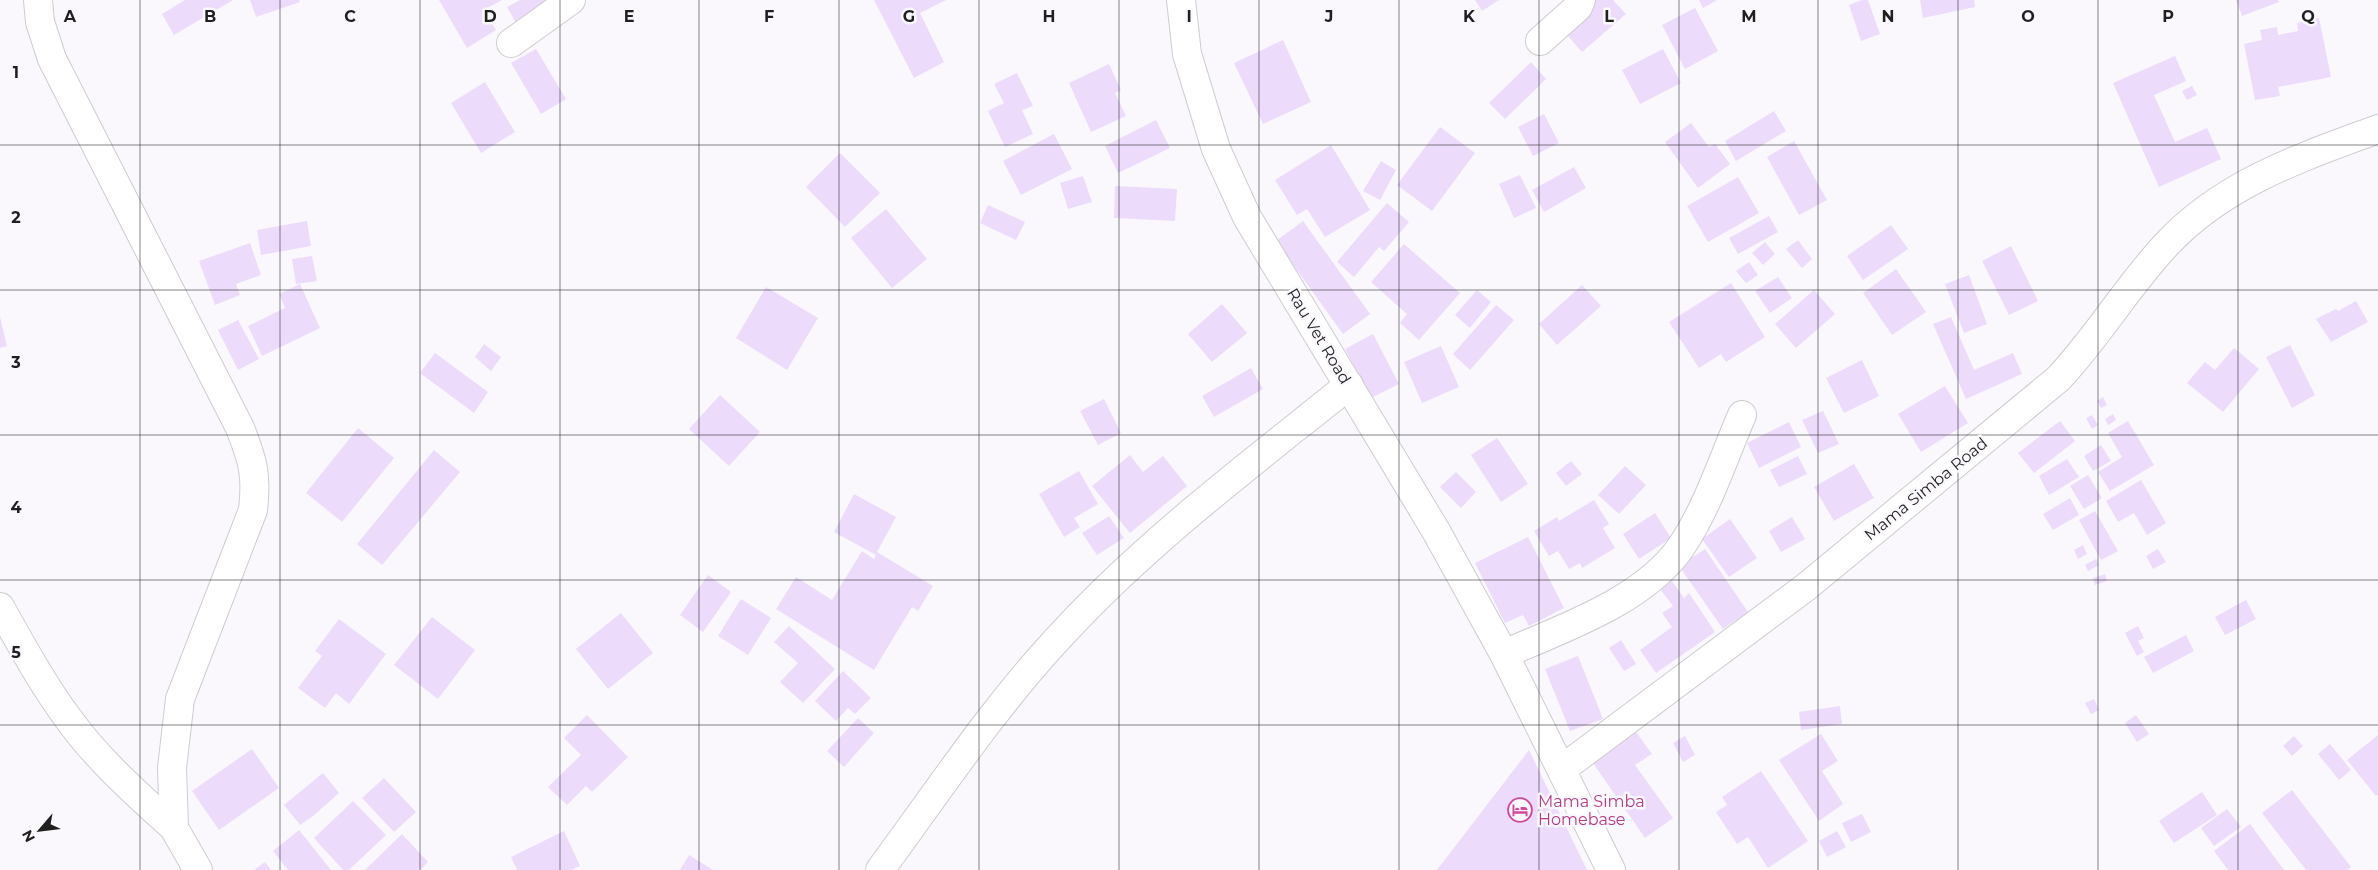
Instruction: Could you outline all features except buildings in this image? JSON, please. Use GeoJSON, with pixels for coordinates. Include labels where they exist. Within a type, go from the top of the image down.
{"type":"FeatureCollection","features":[{"type":"Feature","properties":{"kind":"street"},"geometry":{"type":"LineString","coordinates":[[38,0],[40,22],[52,59],[240,428],[253,461],[256,485],[253,510],[180,699],[172,768],[174,828]]}},
{"type":"Feature","properties":{"kind":"street"},"geometry":{"type":"LineString","coordinates":[[511,43],[571,0]]}},
{"type":"Feature","properties":{"kind":"street","name":"Rau Vet Road"},"geometry":{"type":"LineString","coordinates":[[1181,0],[1187,54],[1216,149],[1247,217],[1436,530],[1504,654]]}},
{"type":"Feature","properties":{"kind":"street"},"geometry":{"type":"LineString","coordinates":[[1540,40],[1578,7],[1582,0]]}},
{"type":"Feature","properties":{"kind":"street","name":"Mama Simba Road"},"geometry":{"type":"LineString","coordinates":[[1562,769],[1806,587],[2051,385],[2081,354],[2165,246],[2198,214],[2233,191],[2279,166],[2378,129]]}},
{"type":"Feature","properties":{"kind":"street"},"geometry":{"type":"LineString","coordinates":[[880,870],[1006,698],[1062,633],[1129,567],[1191,512],[1349,385]]}},
{"type":"Feature","properties":{"kind":"street"},"geometry":{"type":"LineString","coordinates":[[1611,870],[1504,654],[1612,604],[1645,583],[1660,570],[1680,548],[1699,516],[1742,415]]}},
{"type":"Feature","properties":{"kind":"street"},"geometry":{"type":"LineString","coordinates":[[0,607],[33,666],[71,722],[120,778],[174,828],[198,870]]}},
{"type":"Feature","properties":{"kind":"place","name":"Mama Simba Homebase"},"geometry":{"type":"Point","coordinates":[1520,810]}}]}
